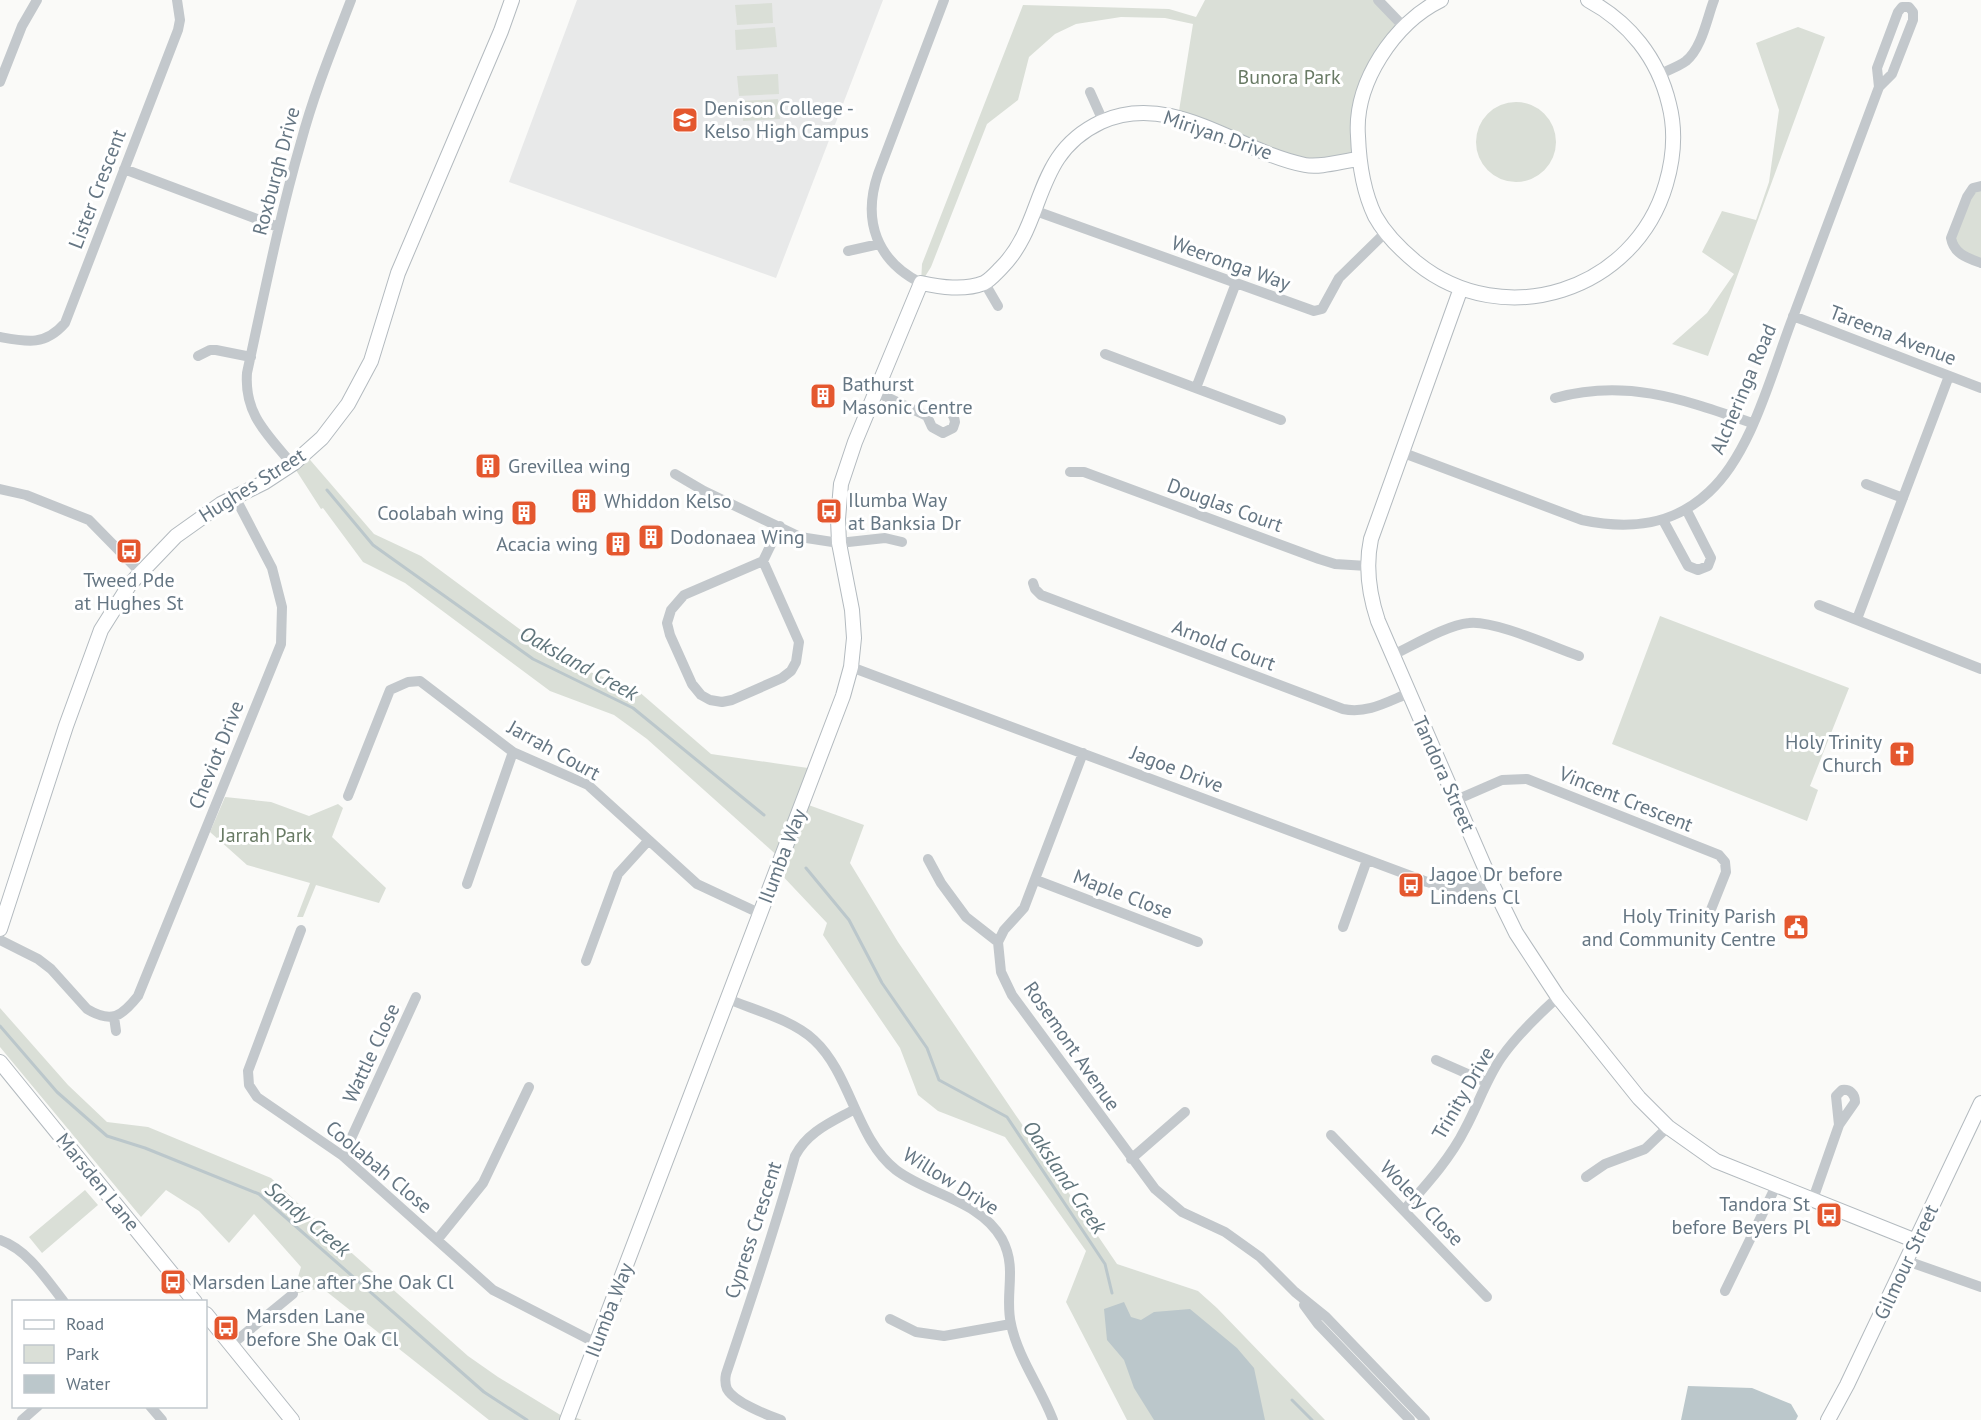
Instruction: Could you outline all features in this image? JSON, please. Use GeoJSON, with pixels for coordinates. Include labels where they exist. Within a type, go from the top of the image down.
{"type":"FeatureCollection","features":[{"type":"Feature","properties":{"kind":"street"},"geometry":{"type":"LineString","coordinates":[[0,82],[22,26],[37,0]]}},
{"type":"Feature","properties":{"kind":"street","name":"Lister Crescent"},"geometry":{"type":"LineString","coordinates":[[0,337],[38,341],[49,336],[65,323],[178,30],[180,20],[177,0]]}},
{"type":"Feature","properties":{"kind":"street","name":"Roxburgh Drive"},"geometry":{"type":"LineString","coordinates":[[292,464],[262,429],[252,412],[246,387],[278,227],[311,108],[351,0]]}},
{"type":"Feature","properties":{"kind":"street"},"geometry":{"type":"LineString","coordinates":[[944,0],[874,187],[873,224],[879,244],[900,271],[921,283],[957,287],[984,282],[998,306]]}},
{"type":"Feature","properties":{"kind":"street"},"geometry":{"type":"LineString","coordinates":[[1378,0],[1404,27]]}},
{"type":"Feature","properties":{"kind":"street"},"geometry":{"type":"LineString","coordinates":[[1441,0],[1417,15],[1388,45],[1375,65],[1367,85],[1357,130],[1359,159],[1368,199],[1386,232],[1426,270],[1461,288],[1494,297],[1520,298],[1557,292],[1597,274],[1631,247],[1654,216],[1663,194],[1674,150],[1671,111],[1660,74],[1651,58],[1630,31],[1614,16],[1588,0]]}},
{"type":"Feature","properties":{"kind":"street"},"geometry":{"type":"LineString","coordinates":[[1660,74],[1680,65],[1690,57],[1698,44],[1714,0]]}},
{"type":"Feature","properties":{"kind":"street","name":"Hughes Street"},"geometry":{"type":"LineString","coordinates":[[0,929],[93,649],[111,613],[140,572],[176,536],[203,516],[265,482],[292,464],[336,423],[359,387],[367,371],[398,273],[501,32],[507,1]]}},
{"type":"Feature","properties":{"kind":"street","name":"Alcheringa Road"},"geometry":{"type":"LineString","coordinates":[[1401,453],[1582,520],[1616,526],[1663,520],[1686,509],[1709,492],[1742,451],[1879,87],[1892,74],[1914,20],[1913,12],[1909,8],[1902,7],[1898,12],[1877,68],[1879,87]]}},
{"type":"Feature","properties":{"kind":"street"},"geometry":{"type":"LineString","coordinates":[[1090,92],[1102,122]]}},
{"type":"Feature","properties":{"kind":"street","name":"Miriyan Drive"},"geometry":{"type":"LineString","coordinates":[[984,282],[997,273],[1022,240],[1046,177],[1064,149],[1082,132],[1102,122],[1131,113],[1165,114],[1308,165],[1359,159]]}},
{"type":"Feature","properties":{"kind":"street"},"geometry":{"type":"LineString","coordinates":[[124,169],[278,227]]}},
{"type":"Feature","properties":{"kind":"street"},"geometry":{"type":"LineString","coordinates":[[1981,186],[1973,188],[1968,194],[1951,238],[1959,254],[1981,263]]}},
{"type":"Feature","properties":{"kind":"street","name":"Weeronga Way"},"geometry":{"type":"LineString","coordinates":[[1033,210],[1308,311],[1318,310],[1324,305],[1344,272],[1386,232]]}},
{"type":"Feature","properties":{"kind":"street"},"geometry":{"type":"LineString","coordinates":[[848,251],[879,244]]}},
{"type":"Feature","properties":{"kind":"street","name":"Ilumba Way"},"geometry":{"type":"LineString","coordinates":[[567,1420],[843,696],[851,667],[854,638],[839,543],[838,519],[841,484],[855,441],[921,283]]}},
{"type":"Feature","properties":{"kind":"street"},"geometry":{"type":"LineString","coordinates":[[1196,388],[1236,283]]}},
{"type":"Feature","properties":{"kind":"street","name":"Tandora Street"},"geometry":{"type":"LineString","coordinates":[[1461,288],[1371,539],[1367,566],[1374,608],[1492,884],[1516,933],[1558,997],[1639,1098],[1668,1127],[1716,1161],[1916,1241]]}},
{"type":"Feature","properties":{"kind":"street","name":"Tareena Avenue"},"geometry":{"type":"LineString","coordinates":[[1793,316],[1981,388]]}},
{"type":"Feature","properties":{"kind":"street"},"geometry":{"type":"LineString","coordinates":[[198,356],[210,350],[216,350],[251,357]]}},
{"type":"Feature","properties":{"kind":"street"},"geometry":{"type":"LineString","coordinates":[[1105,354],[1281,420]]}},
{"type":"Feature","properties":{"kind":"street"},"geometry":{"type":"LineString","coordinates":[[1857,620],[1950,376]]}},
{"type":"Feature","properties":{"kind":"street"},"geometry":{"type":"LineString","coordinates":[[1555,398],[1599,389],[1664,394],[1752,423]]}},
{"type":"Feature","properties":{"kind":"street"},"geometry":{"type":"LineString","coordinates":[[876,392],[927,416]]}},
{"type":"Feature","properties":{"kind":"street","name":"Douglas Court"},"geometry":{"type":"LineString","coordinates":[[1070,472],[1084,472],[1318,559],[1335,564],[1367,566]]}},
{"type":"Feature","properties":{"kind":"street"},"geometry":{"type":"LineString","coordinates":[[675,474],[704,491],[800,537],[839,543],[885,538],[902,542]]}},
{"type":"Feature","properties":{"kind":"street"},"geometry":{"type":"LineString","coordinates":[[1866,484],[1903,498]]}},
{"type":"Feature","properties":{"kind":"street"},"geometry":{"type":"LineString","coordinates":[[0,489],[26,495],[88,520],[140,572]]}},
{"type":"Feature","properties":{"kind":"street","name":"Cheviot Drive"},"geometry":{"type":"LineString","coordinates":[[114,1017],[126,1011],[138,996],[281,644],[282,607],[272,568],[235,497]]}},
{"type":"Feature","properties":{"kind":"street"},"geometry":{"type":"LineString","coordinates":[[1663,520],[1688,566],[1698,570],[1708,566],[1711,558],[1686,509]]}},
{"type":"Feature","properties":{"kind":"street"},"geometry":{"type":"LineString","coordinates":[[763,561],[799,642],[796,662],[782,678],[732,700],[722,702],[711,700],[701,695],[692,684],[670,635],[668,623],[671,610],[684,596],[763,561],[780,526]]}},
{"type":"Feature","properties":{"kind":"street","name":"Arnold Court"},"geometry":{"type":"LineString","coordinates":[[1033,583],[1041,595],[1343,709],[1354,712],[1367,710],[1409,693]]}},
{"type":"Feature","properties":{"kind":"street"},"geometry":{"type":"LineString","coordinates":[[1820,605],[1981,669]]}},
{"type":"Feature","properties":{"kind":"street"},"geometry":{"type":"LineString","coordinates":[[1393,655],[1457,626],[1476,622],[1492,625],[1579,656]]}},
{"type":"Feature","properties":{"kind":"street","name":"Jagoe Drive"},"geometry":{"type":"LineString","coordinates":[[851,667],[1444,888],[1470,889],[1492,884]]}},
{"type":"Feature","properties":{"kind":"street","name":"Jarrah Court"},"geometry":{"type":"LineString","coordinates":[[348,796],[390,690],[408,682],[420,681],[513,752],[588,785],[697,884],[759,913]]}},
{"type":"Feature","properties":{"kind":"street"},"geometry":{"type":"LineString","coordinates":[[467,884],[513,752]]}},
{"type":"Feature","properties":{"kind":"street"},"geometry":{"type":"LineString","coordinates":[[928,859],[960,910],[998,942],[1004,930],[1024,908],[1083,753]]}},
{"type":"Feature","properties":{"kind":"street","name":"Vincent Crescent"},"geometry":{"type":"LineString","coordinates":[[1455,800],[1502,780],[1527,780],[1719,855],[1725,862],[1726,872],[1708,916]]}},
{"type":"Feature","properties":{"kind":"street"},"geometry":{"type":"LineString","coordinates":[[586,961],[618,874],[648,841]]}},
{"type":"Feature","properties":{"kind":"street"},"geometry":{"type":"LineString","coordinates":[[1343,927],[1367,860]]}},
{"type":"Feature","properties":{"kind":"street","name":"Maple Close"},"geometry":{"type":"LineString","coordinates":[[1036,880],[1198,942]]}},
{"type":"Feature","properties":{"kind":"street","name":"Coolabah Close"},"geometry":{"type":"LineString","coordinates":[[301,930],[248,1071],[249,1084],[257,1097],[343,1156],[494,1290],[596,1343]]}},
{"type":"Feature","properties":{"kind":"street"},"geometry":{"type":"LineString","coordinates":[[0,940],[38,959],[51,969],[87,1009],[106,1018],[114,1017],[116,1031]]}},
{"type":"Feature","properties":{"kind":"street","name":"Rosemont Avenue"},"geometry":{"type":"LineString","coordinates":[[998,942],[1001,972],[1012,995],[1155,1189],[1182,1212],[1225,1232],[1260,1257],[1295,1292],[1326,1317],[1425,1420]]}},
{"type":"Feature","properties":{"kind":"street","name":"Wattle Close"},"geometry":{"type":"LineString","coordinates":[[343,1156],[416,997]]}},
{"type":"Feature","properties":{"kind":"street","name":"Trinity Drive"},"geometry":{"type":"LineString","coordinates":[[1404,1210],[1444,1163],[1465,1130],[1486,1082],[1502,1057],[1533,1020],[1558,997]]}},
{"type":"Feature","properties":{"kind":"street","name":"Willow Drive"},"geometry":{"type":"LineString","coordinates":[[728,999],[800,1029],[813,1039],[827,1056],[875,1146],[889,1163],[906,1176],[984,1217],[1000,1236],[1009,1257],[1011,1272],[1009,1301],[1011,1324],[1016,1341],[1053,1420]]}},
{"type":"Feature","properties":{"kind":"street"},"geometry":{"type":"LineString","coordinates":[[1436,1060],[1486,1082]]}},
{"type":"Feature","properties":{"kind":"street","name":"Marsden Lane"},"geometry":{"type":"LineString","coordinates":[[0,1062],[193,1300]]}},
{"type":"Feature","properties":{"kind":"street"},"geometry":{"type":"LineString","coordinates":[[437,1240],[483,1183],[529,1087]]}},
{"type":"Feature","properties":{"kind":"street","name":"Gilmour Street"},"geometry":{"type":"LineString","coordinates":[[1828,1420],[1907,1261],[1981,1103]]}},
{"type":"Feature","properties":{"kind":"street","name":"Cypress Crescent"},"geometry":{"type":"LineString","coordinates":[[727,1390],[726,1374],[745,1312],[773,1235],[795,1156],[801,1144],[814,1132],[855,1109]]}},
{"type":"Feature","properties":{"kind":"street"},"geometry":{"type":"LineString","coordinates":[[1131,1159],[1185,1112]]}},
{"type":"Feature","properties":{"kind":"street"},"geometry":{"type":"LineString","coordinates":[[1813,1199],[1839,1125]]}},
{"type":"Feature","properties":{"kind":"street"},"geometry":{"type":"LineString","coordinates":[[1586,1177],[1600,1166],[1645,1149],[1668,1127]]}},
{"type":"Feature","properties":{"kind":"street","name":"Wolery Close"},"geometry":{"type":"LineString","coordinates":[[1331,1135],[1487,1297]]}},
{"type":"Feature","properties":{"kind":"street"},"geometry":{"type":"LineString","coordinates":[[1725,1291],[1776,1186]]}},
{"type":"Feature","properties":{"kind":"street"},"geometry":{"type":"LineString","coordinates":[[0,1240],[16,1247],[62,1300]]}},
{"type":"Feature","properties":{"kind":"street"},"geometry":{"type":"LineString","coordinates":[[1907,1261],[1981,1287]]}},
{"type":"Feature","properties":{"kind":"street","name":"Rosemont Avenue"},"geometry":{"type":"LineString","coordinates":[[1295,1292],[1318,1324],[1410,1420]]}},
{"type":"Feature","properties":{"kind":"street"},"geometry":{"type":"LineString","coordinates":[[231,1345],[293,1294]]}},
{"type":"Feature","properties":{"kind":"street"},"geometry":{"type":"LineString","coordinates":[[207,1315],[292,1420]]}},
{"type":"Feature","properties":{"kind":"street"},"geometry":{"type":"LineString","coordinates":[[890,1319],[916,1332],[944,1336],[1011,1324]]}},
{"type":"Feature","properties":{"kind":"street"},"geometry":{"type":"LineString","coordinates":[[716,1394],[727,1390],[747,1405],[781,1420]]}},
{"type":"Feature","properties":{"kind":"street"},"geometry":{"type":"LineString","coordinates":[[22,1420],[37,1408]]}},
{"type":"Feature","properties":{"kind":"street"},"geometry":{"type":"LineString","coordinates":[[151,1408],[162,1420]]}},
{"type":"Feature","properties":{"kind":"shaded area","name":"Denison College - Kelso High Campus"},"geometry":{"type":"Polygon","coordinates":[[[577,0],[883,0],[776,278],[509,182],[577,0]]]}},
{"type":"Feature","properties":{"kind":"green space","name":"Bunora Park"},"geometry":{"type":"Polygon","coordinates":[[[1205,0],[1378,0],[1404,27],[1367,85],[1359,159],[1308,165],[1178,117],[1193,24],[1165,18],[1121,17],[1076,24],[1055,34],[1029,57],[1018,100],[987,124],[931,267],[921,283],[922,264],[1023,5],[1169,9],[1196,17],[1205,0]]]}},
{"type":"Feature","properties":{"kind":"green space"},"geometry":{"type":"Polygon","coordinates":[[[772,3],[773,23],[737,25],[735,5],[772,3]]]}},
{"type":"Feature","properties":{"kind":"green space"},"geometry":{"type":"Polygon","coordinates":[[[775,27],[777,47],[736,50],[735,30],[775,27]]]}},
{"type":"Feature","properties":{"kind":"green space"},"geometry":{"type":"Polygon","coordinates":[[[1798,27],[1825,37],[1708,356],[1672,344],[1707,313],[1734,274],[1702,252],[1722,211],[1756,220],[1769,182],[1779,110],[1756,43],[1798,27]]]}},
{"type":"Feature","properties":{"kind":"green space"},"geometry":{"type":"Polygon","coordinates":[[[778,74],[779,94],[739,96],[737,76],[778,74]]]}},
{"type":"Feature","properties":{"kind":"green space"},"geometry":{"type":"Polygon","coordinates":[[[778,99],[780,119],[743,121],[742,101],[778,99]]]}},
{"type":"Feature","properties":{"kind":"green space"},"geometry":{"type":"Polygon","coordinates":[[[1516,102],[1531,105],[1544,114],[1553,127],[1556,142],[1553,157],[1544,170],[1531,179],[1516,182],[1501,179],[1488,170],[1479,157],[1476,142],[1479,127],[1488,114],[1501,105],[1516,102]]]}},
{"type":"Feature","properties":{"kind":"green space"},"geometry":{"type":"Polygon","coordinates":[[[1981,186],[1981,263],[1963,256],[1952,233],[1968,194],[1981,186]]]}},
{"type":"Feature","properties":{"kind":"green space"},"geometry":{"type":"Polygon","coordinates":[[[305,454],[374,534],[421,556],[564,662],[637,690],[711,754],[815,769],[803,803],[864,825],[850,863],[898,942],[1117,1264],[1198,1291],[1325,1420],[1127,1420],[1066,1302],[1086,1251],[1005,1137],[938,1111],[918,1095],[900,1048],[823,935],[827,923],[777,870],[780,858],[647,739],[614,715],[550,691],[405,583],[363,562],[323,508],[321,509],[292,464],[305,454]]]}},
{"type":"Feature","properties":{"kind":"green space"},"geometry":{"type":"Polygon","coordinates":[[[1660,616],[1849,688],[1810,786],[1818,790],[1807,821],[1612,744],[1660,616]]]}},
{"type":"Feature","properties":{"kind":"green space","name":"Jarrah Park"},"geometry":{"type":"Polygon","coordinates":[[[225,797],[271,802],[309,816],[338,804],[343,808],[332,837],[386,888],[379,903],[316,885],[303,917],[297,917],[310,883],[247,865],[210,832],[225,797]]]}},
{"type":"Feature","properties":{"kind":"green space"},"geometry":{"type":"Polygon","coordinates":[[[0,1008],[68,1085],[107,1122],[148,1127],[271,1178],[468,1356],[567,1419],[569,1415],[582,1420],[489,1420],[322,1288],[293,1294],[301,1267],[254,1214],[229,1243],[199,1211],[166,1190],[141,1217],[0,1047],[0,1008]]]}},
{"type":"Feature","properties":{"kind":"green space"},"geometry":{"type":"Polygon","coordinates":[[[85,1190],[98,1205],[42,1253],[29,1237],[85,1190]]]}},
{"type":"Feature","properties":{"kind":"water"},"geometry":{"type":"Polygon","coordinates":[[[1124,1302],[1131,1317],[1141,1320],[1154,1312],[1190,1309],[1237,1348],[1254,1368],[1265,1420],[1154,1420],[1134,1388],[1124,1360],[1107,1340],[1104,1309],[1124,1302]]]}},
{"type":"Feature","properties":{"kind":"water"},"geometry":{"type":"Polygon","coordinates":[[[1688,1386],[1752,1388],[1791,1404],[1798,1416],[1796,1420],[1681,1420],[1688,1386]]]}},
{"type":"Feature","properties":{"kind":"waterway","name":"Oaksland Creek"},"geometry":{"type":"LineString","coordinates":[[327,490],[373,545],[533,659],[633,708],[764,815]]}},
{"type":"Feature","properties":{"kind":"waterway","name":"Oaksland Creek"},"geometry":{"type":"LineString","coordinates":[[806,868],[849,920],[882,983],[927,1048],[939,1080],[1007,1117],[1105,1264],[1112,1293]]}},
{"type":"Feature","properties":{"kind":"waterway","name":"Sandy Creek"},"geometry":{"type":"LineString","coordinates":[[0,1026],[57,1092],[107,1136],[145,1148],[259,1194],[484,1392],[527,1420]]}},
{"type":"Feature","properties":{"kind":"waterway","name":"Oaksland Creek"},"geometry":{"type":"LineString","coordinates":[[1292,1400],[1312,1420]]}},
{"type":"Feature","properties":{"kind":"place","name":"Denison College - Kelso High Campus"},"geometry":{"type":"Point","coordinates":[685,120]}},
{"type":"Feature","properties":{"kind":"place","name":"Bathurst Masonic Centre"},"geometry":{"type":"Point","coordinates":[823,396]}},
{"type":"Feature","properties":{"kind":"place","name":"Grevillea wing"},"geometry":{"type":"Point","coordinates":[488,466]}},
{"type":"Feature","properties":{"kind":"place","name":"Whiddon Kelso"},"geometry":{"type":"Point","coordinates":[584,501]}},
{"type":"Feature","properties":{"kind":"place","name":"Ilumba Way at Banksia Dr"},"geometry":{"type":"Point","coordinates":[829,511]}},
{"type":"Feature","properties":{"kind":"place","name":"Coolabah wing"},"geometry":{"type":"Point","coordinates":[524,513]}},
{"type":"Feature","properties":{"kind":"place","name":"Dodonaea Wing"},"geometry":{"type":"Point","coordinates":[651,537]}},
{"type":"Feature","properties":{"kind":"place","name":"Acacia wing"},"geometry":{"type":"Point","coordinates":[618,544]}},
{"type":"Feature","properties":{"kind":"place","name":"Tweed Pde at Hughes St"},"geometry":{"type":"Point","coordinates":[129,551]}},
{"type":"Feature","properties":{"kind":"place","name":"Holy Trinity Church"},"geometry":{"type":"Point","coordinates":[1902,754]}},
{"type":"Feature","properties":{"kind":"place","name":"Jagoe Dr before Lindens Cl"},"geometry":{"type":"Point","coordinates":[1411,885]}},
{"type":"Feature","properties":{"kind":"place","name":"Holy Trinity Parish and Community Centre"},"geometry":{"type":"Point","coordinates":[1796,927]}},
{"type":"Feature","properties":{"kind":"place","name":"Tandora St before Beyers Pl"},"geometry":{"type":"Point","coordinates":[1829,1215]}},
{"type":"Feature","properties":{"kind":"place","name":"Marsden Lane after She Oak Cl"},"geometry":{"type":"Point","coordinates":[173,1282]}},
{"type":"Feature","properties":{"kind":"place","name":"Marsden Lane before She Oak Cl"},"geometry":{"type":"Point","coordinates":[226,1328]}}]}
